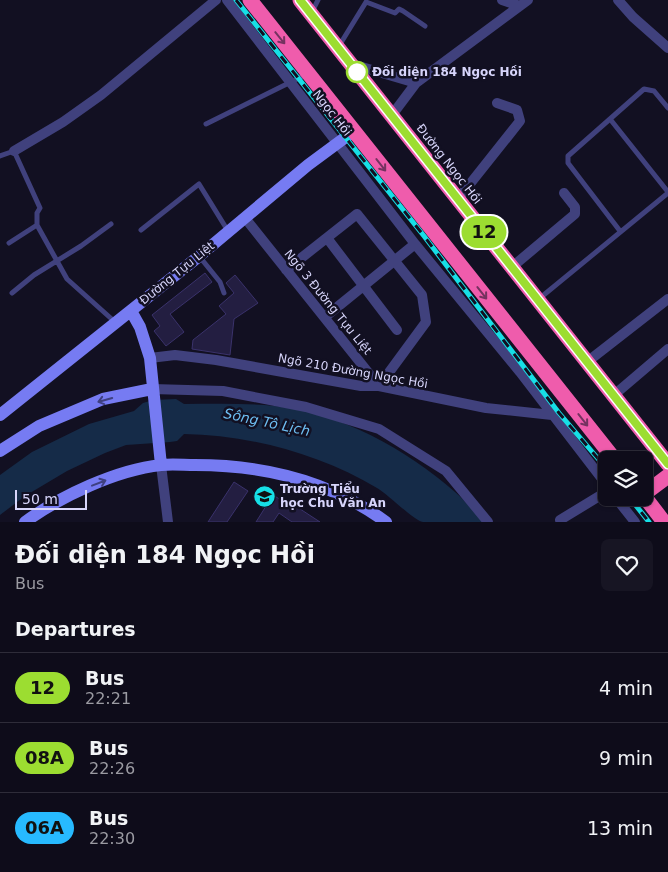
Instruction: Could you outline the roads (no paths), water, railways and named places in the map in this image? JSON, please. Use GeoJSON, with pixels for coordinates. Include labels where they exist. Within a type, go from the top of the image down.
{"type":"FeatureCollection","features":[{"type":"Feature","properties":{"kind":"highway"},"geometry":{"type":"LineString","coordinates":[[250,0],[608,451]]}},
{"type":"Feature","properties":{"kind":"highway","name":"Đường Ngọc Hồi"},"geometry":{"type":"LineString","coordinates":[[300,0],[668,464]]}},
{"type":"Feature","properties":{"kind":"highway"},"geometry":{"type":"LineString","coordinates":[[653,488],[668,476]]}},
{"type":"Feature","properties":{"kind":"highway"},"geometry":{"type":"LineString","coordinates":[[652,506],[664,522]]}},
{"type":"Feature","properties":{"kind":"street"},"geometry":{"type":"LineString","coordinates":[[14,151],[62,122],[101,95],[216,0]]}},
{"type":"Feature","properties":{"kind":"street","name":"Ngọc Hồi"},"geometry":{"type":"LineString","coordinates":[[227,0],[338,141],[415,244],[520,372],[598,474]]}},
{"type":"Feature","properties":{"kind":"street"},"geometry":{"type":"LineString","coordinates":[[502,0],[524,3]]}},
{"type":"Feature","properties":{"kind":"street"},"geometry":{"type":"LineString","coordinates":[[618,0],[633,17],[667,45]]}},
{"type":"Feature","properties":{"kind":"street"},"geometry":{"type":"LineString","coordinates":[[392,114],[416,83],[524,3]]}},
{"type":"Feature","properties":{"kind":"street"},"geometry":{"type":"LineString","coordinates":[[340,51],[355,65],[416,83]]}},
{"type":"Feature","properties":{"kind":"street"},"geometry":{"type":"LineString","coordinates":[[458,199],[520,120],[517,110],[497,103]]}},
{"type":"Feature","properties":{"kind":"street","name":"Đường Tựu Liệt"},"geometry":{"type":"LineString","coordinates":[[0,415],[199,256],[338,141],[354,131]]}},
{"type":"Feature","properties":{"kind":"street"},"geometry":{"type":"LineString","coordinates":[[512,267],[575,214],[575,207],[564,193]]}},
{"type":"Feature","properties":{"kind":"street"},"geometry":{"type":"LineString","coordinates":[[286,270],[357,214],[422,296],[426,322],[379,386]]}},
{"type":"Feature","properties":{"kind":"street","name":"Ngõ 3 Đường Tựu Liệt"},"geometry":{"type":"LineString","coordinates":[[245,218],[379,386]]}},
{"type":"Feature","properties":{"kind":"street"},"geometry":{"type":"LineString","coordinates":[[327,238],[397,330]]}},
{"type":"Feature","properties":{"kind":"street"},"geometry":{"type":"LineString","coordinates":[[325,317],[415,244]]}},
{"type":"Feature","properties":{"kind":"street"},"geometry":{"type":"LineString","coordinates":[[587,362],[668,299]]}},
{"type":"Feature","properties":{"kind":"street"},"geometry":{"type":"LineString","coordinates":[[131,311],[140,327],[150,358],[168,522]]}},
{"type":"Feature","properties":{"kind":"street"},"geometry":{"type":"LineString","coordinates":[[614,396],[668,349]]}},
{"type":"Feature","properties":{"kind":"street","name":"Ngõ 210 Đường Ngọc Hồi"},"geometry":{"type":"LineString","coordinates":[[150,358],[175,355],[216,360],[360,386],[379,386],[486,408],[552,415]]}},
{"type":"Feature","properties":{"kind":"street"},"geometry":{"type":"LineString","coordinates":[[0,450],[38,426],[103,399],[153,393],[223,391],[306,408],[379,429],[446,471],[488,522]]}},
{"type":"Feature","properties":{"kind":"street"},"geometry":{"type":"LineString","coordinates":[[25,522],[44,508],[68,495],[161,460],[274,472],[332,491],[370,511],[386,522]]}},
{"type":"Feature","properties":{"kind":"street"},"geometry":{"type":"LineString","coordinates":[[560,520],[598,497]]}},
{"type":"Feature","properties":{"kind":"street"},"geometry":{"type":"LineString","coordinates":[[622,506],[635,522]]}},
{"type":"Feature","properties":{"kind":"lane"},"geometry":{"type":"LineString","coordinates":[[311,15],[318,0]]}},
{"type":"Feature","properties":{"kind":"lane"},"geometry":{"type":"LineString","coordinates":[[340,51],[366,2],[395,13],[400,9],[424,26]]}},
{"type":"Feature","properties":{"kind":"lane"},"geometry":{"type":"LineString","coordinates":[[206,124],[292,83],[308,73]]}},
{"type":"Feature","properties":{"kind":"lane"},"geometry":{"type":"LineString","coordinates":[[620,231],[568,163],[568,156],[573,149],[644,90],[654,91],[668,108]]}},
{"type":"Feature","properties":{"kind":"lane"},"geometry":{"type":"LineString","coordinates":[[538,300],[668,192],[610,119]]}},
{"type":"Feature","properties":{"kind":"lane"},"geometry":{"type":"LineString","coordinates":[[0,156],[14,151],[40,208],[37,213],[37,225],[67,279],[116,322]]}},
{"type":"Feature","properties":{"kind":"lane"},"geometry":{"type":"LineString","coordinates":[[141,230],[199,184],[228,232]]}},
{"type":"Feature","properties":{"kind":"lane"},"geometry":{"type":"LineString","coordinates":[[12,293],[34,275],[81,246],[111,224]]}},
{"type":"Feature","properties":{"kind":"lane"},"geometry":{"type":"LineString","coordinates":[[10,243],[37,225]]}},
{"type":"Feature","properties":{"kind":"lane"},"geometry":{"type":"LineString","coordinates":[[199,256],[220,282],[224,293]]}},
{"type":"Feature","properties":{"kind":"water","name":"Sông Tô Lịch"},"geometry":{"type":"Polygon","coordinates":[[[176,399],[184,404],[275,406],[324,416],[348,425],[394,448],[415,461],[459,496],[484,522],[423,522],[413,517],[377,488],[332,465],[308,456],[234,438],[184,434],[177,441],[126,445],[105,453],[67,471],[25,496],[0,515],[0,475],[32,452],[89,424],[134,411],[143,403],[153,400],[176,399]]]}},
{"type":"Feature","properties":{"kind":"railway"},"geometry":{"type":"LineString","coordinates":[[236,0],[424,236],[559,413],[598,459]]}},
{"type":"Feature","properties":{"kind":"railway"},"geometry":{"type":"LineString","coordinates":[[636,506],[649,522]]}},
{"type":"Feature","properties":{"kind":"place","name":"Đối diện 184 Ngọc Hồi"},"geometry":{"type":"Point","coordinates":[357,72]}},
{"type":"Feature","properties":{"kind":"place","name":"Trường Tiểu học Chu Văn An"},"geometry":{"type":"Point","coordinates":[264,496]}}]}
